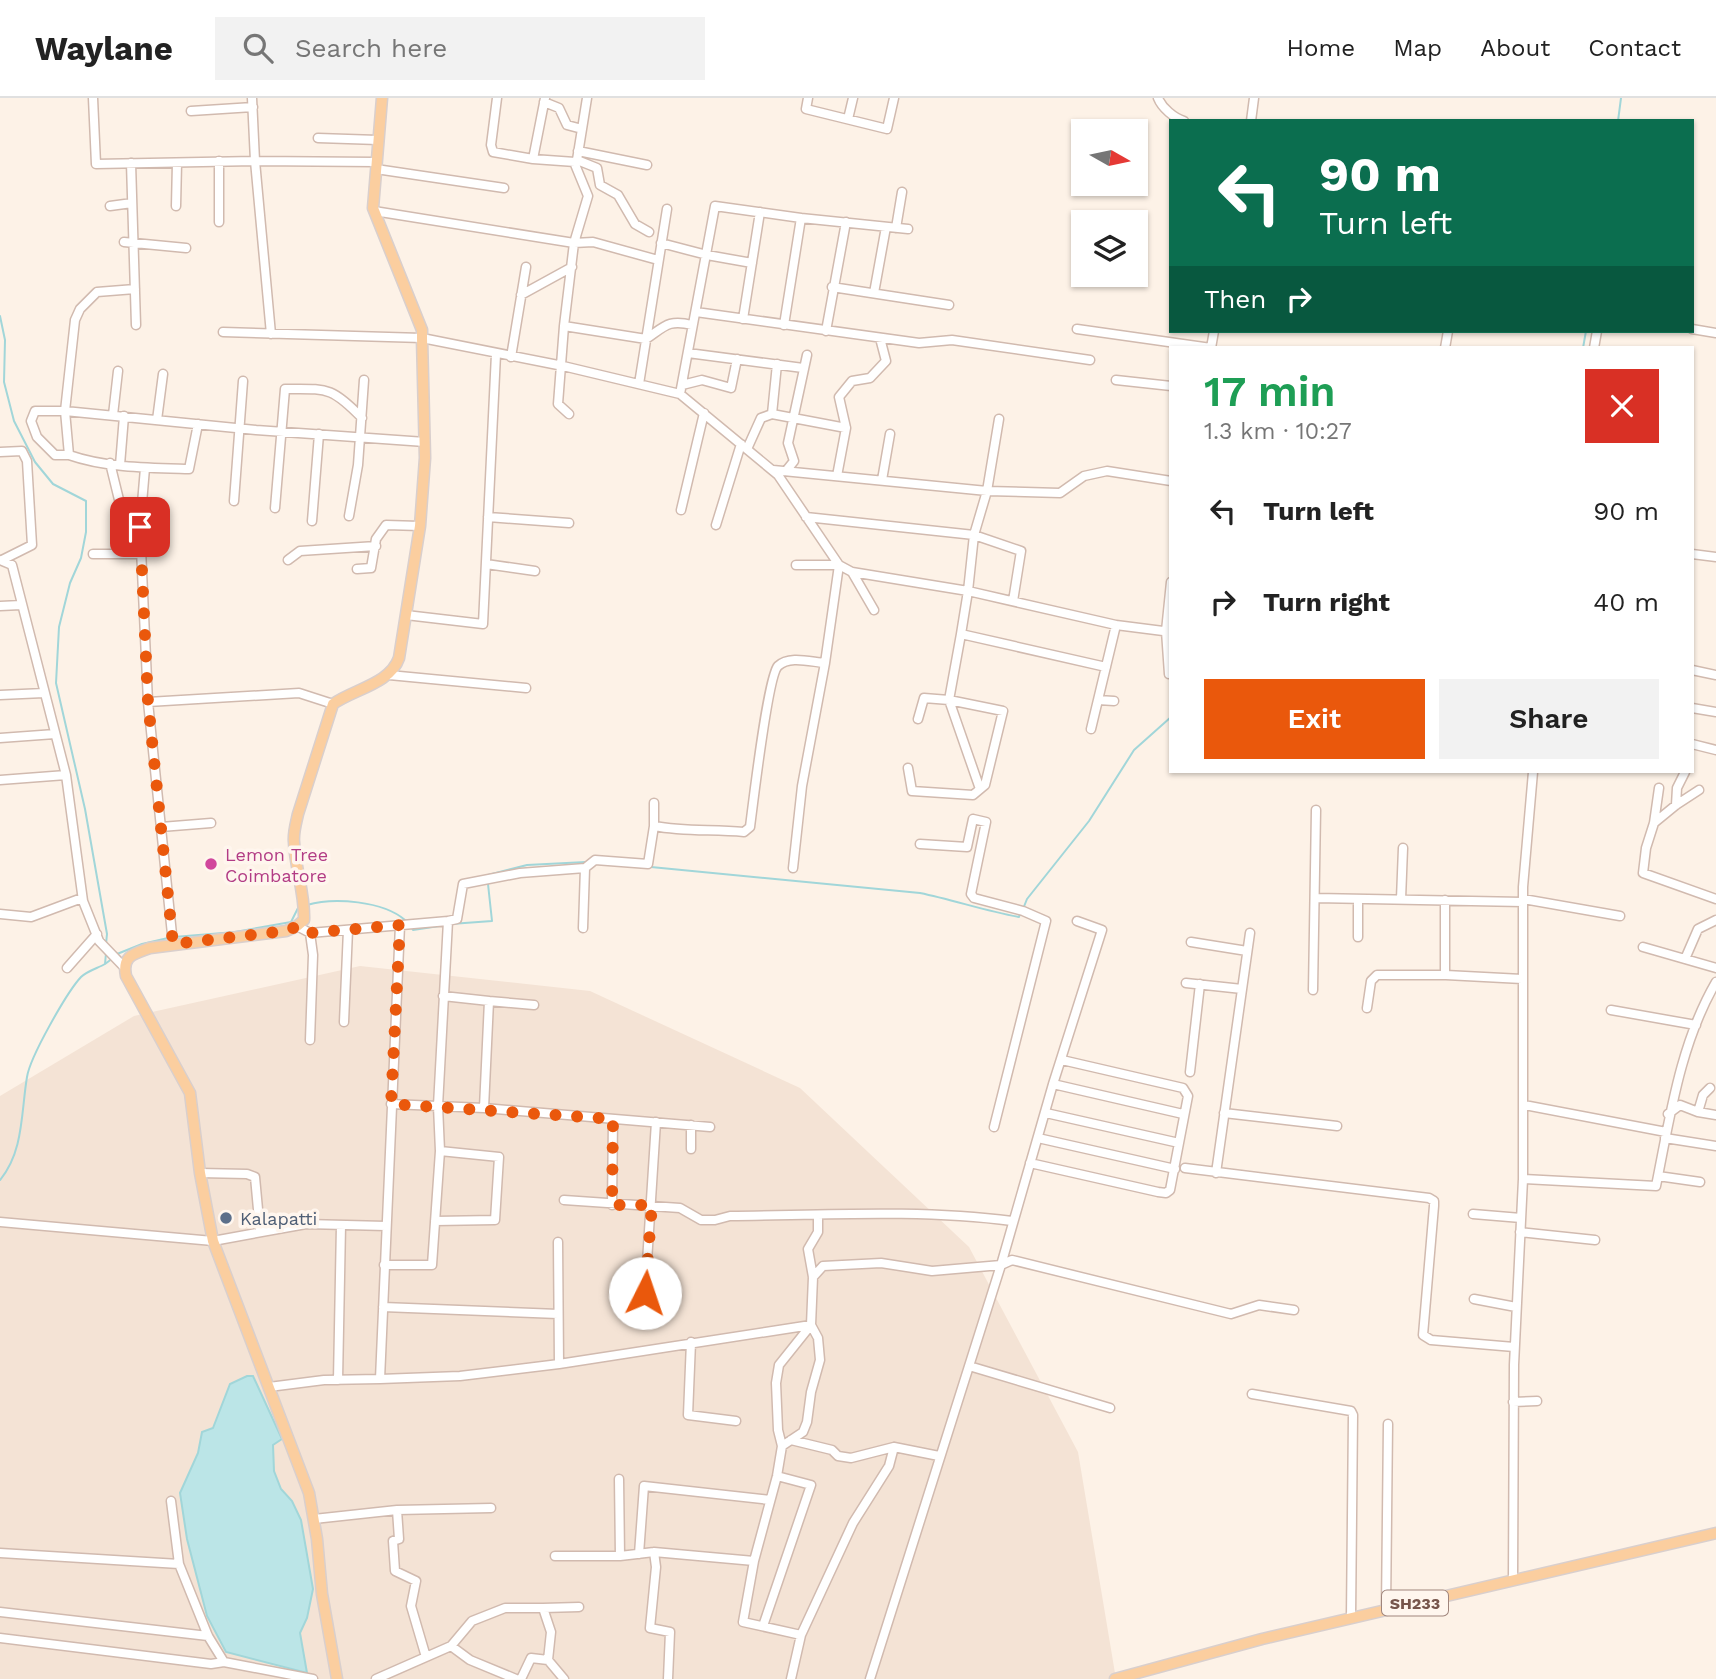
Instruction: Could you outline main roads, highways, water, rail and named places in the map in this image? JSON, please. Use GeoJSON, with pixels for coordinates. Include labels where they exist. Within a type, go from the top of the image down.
{"type":"FeatureCollection","features":[{"type":"Feature","properties":{"kind":"main road"},"geometry":{"type":"LineString","coordinates":[[337,1679],[322,1594],[309,1493],[213,1241],[187,1084],[122,965],[130,955],[173,940],[286,931],[304,920],[293,841],[298,814],[333,704],[390,675],[399,658],[420,526],[425,442],[422,330],[374,211],[382,98]]}},
{"type":"Feature","properties":{"kind":"main road","name":"SH233"},"geometry":{"type":"LineString","coordinates":[[1115,1679],[1147,1675],[1262,1639],[1716,1533]]}},
{"type":"Feature","properties":{"kind":"water"},"geometry":{"type":"Polygon","coordinates":[[[253,1376],[282,1439],[273,1445],[274,1471],[281,1489],[292,1501],[301,1520],[313,1589],[307,1618],[300,1633],[307,1673],[226,1652],[207,1616],[187,1539],[180,1493],[198,1453],[202,1432],[213,1428],[230,1384],[253,1376]]]}},
{"type":"Feature","properties":{"kind":"waterway"},"geometry":{"type":"LineString","coordinates":[[1618,119],[1621,98]]}},
{"type":"Feature","properties":{"kind":"waterway"},"geometry":{"type":"LineString","coordinates":[[0,316],[5,340],[4,382],[14,421],[35,462],[53,484],[86,501],[86,532],[81,558],[70,583],[59,627],[56,683],[85,809],[107,934],[106,944]]}},
{"type":"Feature","properties":{"kind":"waterway"},"geometry":{"type":"LineString","coordinates":[[1583,346],[1586,333]]}},
{"type":"Feature","properties":{"kind":"waterway"},"geometry":{"type":"LineString","coordinates":[[1023,909],[1027,899],[1089,821],[1134,750],[1169,719]]}},
{"type":"Feature","properties":{"kind":"waterway"},"geometry":{"type":"LineString","coordinates":[[488,875],[527,865],[586,862]]}},
{"type":"Feature","properties":{"kind":"waterway"},"geometry":{"type":"LineString","coordinates":[[651,867],[920,893],[1006,915],[1019,917],[1020,914]]}},
{"type":"Feature","properties":{"kind":"waterway"},"geometry":{"type":"LineString","coordinates":[[451,924],[492,921],[488,884]]}},
{"type":"Feature","properties":{"kind":"waterway"},"geometry":{"type":"LineString","coordinates":[[307,905],[331,901],[358,902],[384,909],[405,920]]}},
{"type":"Feature","properties":{"kind":"waterway"},"geometry":{"type":"LineString","coordinates":[[174,937],[235,932],[291,922],[298,908]]}},
{"type":"Feature","properties":{"kind":"waterway"},"geometry":{"type":"LineString","coordinates":[[411,927],[413,930],[446,925]]}},
{"type":"Feature","properties":{"kind":"waterway"},"geometry":{"type":"LineString","coordinates":[[117,954],[168,938]]}},
{"type":"Feature","properties":{"kind":"waterway"},"geometry":{"type":"LineString","coordinates":[[0,1180],[8,1169],[18,1144],[27,1077],[35,1055],[67,996],[83,975],[105,964],[106,953]]}},
{"type":"Feature","properties":{"kind":"waterway"},"geometry":{"type":"LineString","coordinates":[[105,964],[113,958]]}},
{"type":"Feature","properties":{"kind":"place","name":"Lemon Tree Coimbatore"},"geometry":{"type":"Point","coordinates":[211,864]}},
{"type":"Feature","properties":{"kind":"place","name":"Kalapatti"},"geometry":{"type":"Point","coordinates":[226,1218]}}]}
